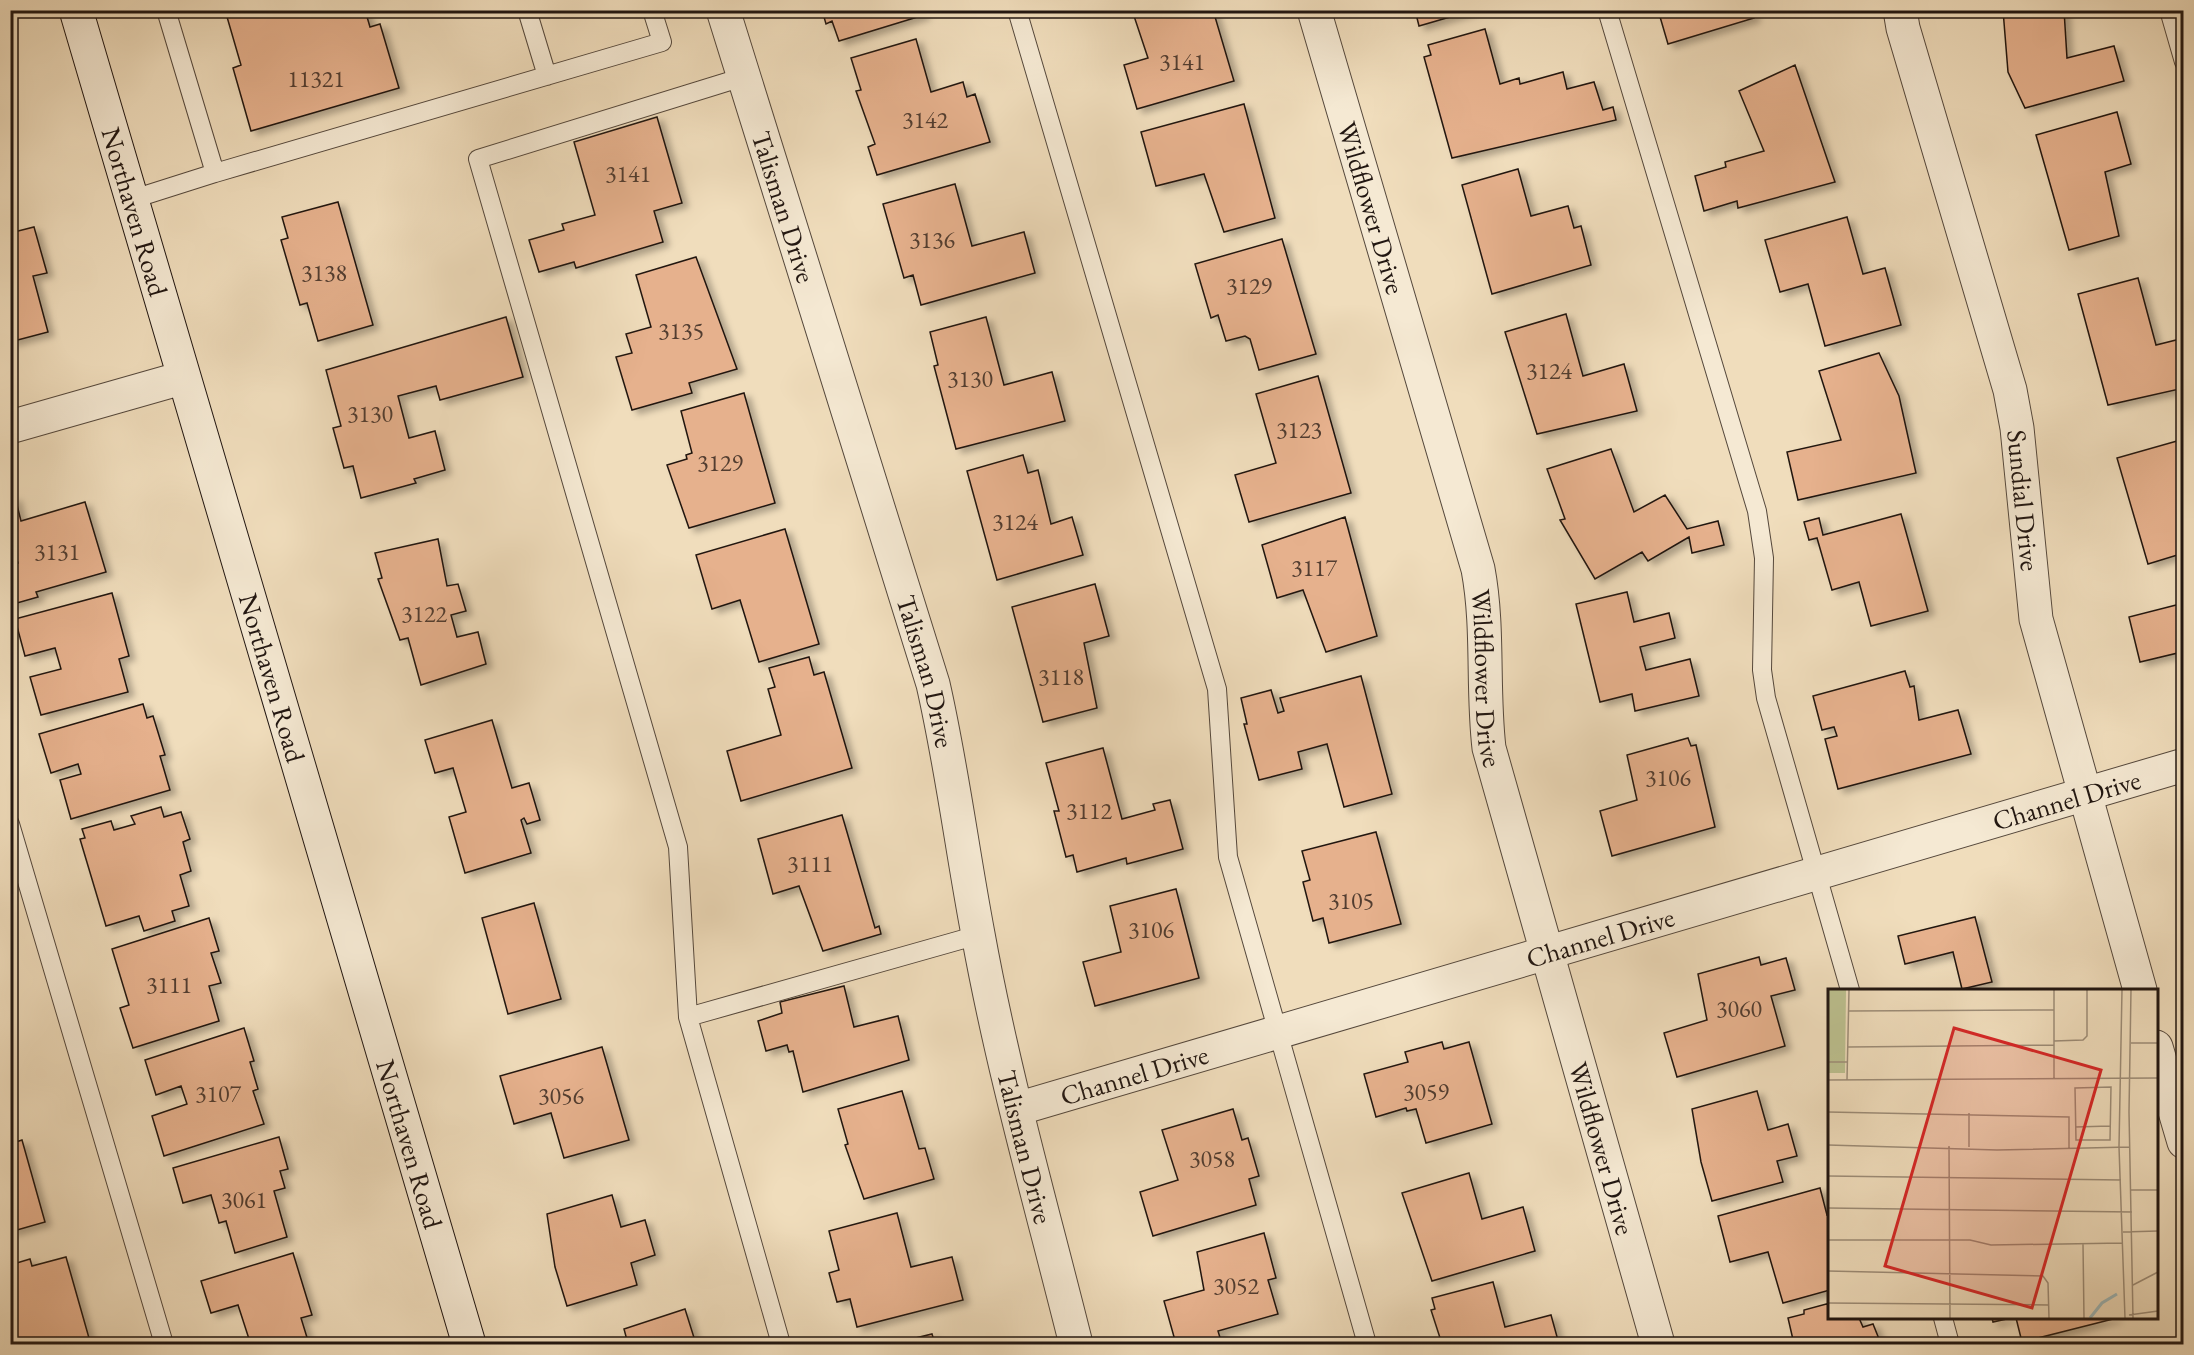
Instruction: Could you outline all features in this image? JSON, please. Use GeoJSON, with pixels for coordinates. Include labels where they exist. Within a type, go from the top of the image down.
{"type":"FeatureCollection","features":[{"type":"Feature","properties":{"kind":"street","name":"Northaven Road"},"geometry":{"type":"LineString","coordinates":[[75,10],[182,378],[470,1344]]}},
{"type":"Feature","properties":{"kind":"street","name":"Talisman Drive"},"geometry":{"type":"LineString","coordinates":[[723,10],[933,684],[951,763],[978,935],[1017,1108],[1076,1344]]}},
{"type":"Feature","properties":{"kind":"street","name":"Wildflower Drive"},"geometry":{"type":"LineString","coordinates":[[1314,10],[1478,569],[1484,600],[1485,711],[1489,747],[1658,1344]]}},
{"type":"Feature","properties":{"kind":"street","name":"Sundial Drive"},"geometry":{"type":"LineString","coordinates":[[1900,10],[1903,28],[2010,390],[2017,428],[2036,619],[2140,989]]}},
{"type":"Feature","properties":{"kind":"street"},"geometry":{"type":"LineString","coordinates":[[10,427],[182,378]]}},
{"type":"Feature","properties":{"kind":"street","name":"Channel Drive"},"geometry":{"type":"LineString","coordinates":[[1017,1108],[2184,765]]}},
{"type":"Feature","properties":{"kind":"street"},"geometry":{"type":"LineString","coordinates":[[2158,1051],[2184,1142]]}},
{"type":"Feature","properties":{"kind":"lane"},"geometry":{"type":"LineString","coordinates":[[166,10],[215,173]]}},
{"type":"Feature","properties":{"kind":"lane"},"geometry":{"type":"LineString","coordinates":[[527,10],[547,76]]}},
{"type":"Feature","properties":{"kind":"lane"},"geometry":{"type":"LineString","coordinates":[[130,200],[662,42],[652,10]]}},
{"type":"Feature","properties":{"kind":"lane"},"geometry":{"type":"LineString","coordinates":[[1017,10],[1217,689],[1228,856],[1367,1344]]}},
{"type":"Feature","properties":{"kind":"lane"},"geometry":{"type":"LineString","coordinates":[[1607,10],[1757,511],[1764,558],[1762,670],[1766,698],[1850,989]]}},
{"type":"Feature","properties":{"kind":"lane"},"geometry":{"type":"LineString","coordinates":[[2169,10],[2184,62]]}},
{"type":"Feature","properties":{"kind":"lane"},"geometry":{"type":"LineString","coordinates":[[743,77],[478,159],[678,848],[688,1017],[781,1344]]}},
{"type":"Feature","properties":{"kind":"lane"},"geometry":{"type":"LineString","coordinates":[[10,824],[164,1344]]}},
{"type":"Feature","properties":{"kind":"lane"},"geometry":{"type":"LineString","coordinates":[[688,1017],[978,935]]}},
{"type":"Feature","properties":{"kind":"lane"},"geometry":{"type":"LineString","coordinates":[[1944,1319],[1950,1344]]}},
{"type":"Feature","properties":{"kind":"building"},"geometry":{"type":"Polygon","coordinates":[[[225,10],[365,10],[370,27],[380,24],[399,88],[251,131],[233,68],[241,65],[225,10]]]}},
{"type":"Feature","properties":{"kind":"building"},"geometry":{"type":"Polygon","coordinates":[[[822,10],[922,10],[924,15],[839,41],[832,21],[826,24],[822,10]]]}},
{"type":"Feature","properties":{"kind":"building"},"geometry":{"type":"Polygon","coordinates":[[[1132,10],[1213,10],[1234,81],[1137,109],[1124,65],[1148,58],[1132,10]]]}},
{"type":"Feature","properties":{"kind":"building"},"geometry":{"type":"Polygon","coordinates":[[[1415,10],[1474,10],[1419,26],[1415,10]]]}},
{"type":"Feature","properties":{"kind":"building"},"geometry":{"type":"Polygon","coordinates":[[[1658,10],[1752,10],[1754,18],[1668,44],[1658,10]]]}},
{"type":"Feature","properties":{"kind":"building"},"geometry":{"type":"Polygon","coordinates":[[[2003,10],[2064,10],[2067,58],[2114,46],[2124,81],[2025,108],[2008,72],[2003,10]]]}},
{"type":"Feature","properties":{"kind":"building"},"geometry":{"type":"Polygon","coordinates":[[[1485,29],[1500,84],[1519,78],[1520,84],[1563,72],[1567,89],[1594,82],[1603,110],[1613,107],[1616,120],[1452,158],[1424,57],[1431,55],[1428,45],[1485,29]]]}},
{"type":"Feature","properties":{"kind":"building"},"geometry":{"type":"Polygon","coordinates":[[[916,39],[931,92],[963,82],[967,97],[975,94],[990,142],[877,175],[868,147],[875,144],[856,91],[861,90],[851,58],[916,39]]]}},
{"type":"Feature","properties":{"kind":"building"},"geometry":{"type":"Polygon","coordinates":[[[1795,65],[1835,182],[1738,208],[1737,201],[1704,211],[1695,176],[1726,167],[1725,162],[1764,151],[1739,91],[1795,65]]]}},
{"type":"Feature","properties":{"kind":"building"},"geometry":{"type":"Polygon","coordinates":[[[1244,104],[1275,218],[1224,232],[1204,174],[1156,186],[1141,132],[1244,104]]]}},
{"type":"Feature","properties":{"kind":"building"},"geometry":{"type":"Polygon","coordinates":[[[2117,112],[2131,164],[2105,172],[2119,236],[2069,250],[2036,135],[2117,112]]]}},
{"type":"Feature","properties":{"kind":"building"},"geometry":{"type":"Polygon","coordinates":[[[657,117],[682,203],[654,211],[663,242],[576,268],[574,262],[539,272],[529,240],[564,230],[562,224],[595,215],[574,142],[657,117]]]}},
{"type":"Feature","properties":{"kind":"building"},"geometry":{"type":"Polygon","coordinates":[[[1518,169],[1531,216],[1568,206],[1574,228],[1581,226],[1591,265],[1492,294],[1462,185],[1518,169]]]}},
{"type":"Feature","properties":{"kind":"building"},"geometry":{"type":"Polygon","coordinates":[[[955,184],[972,246],[1024,232],[1035,273],[921,305],[913,275],[904,278],[883,204],[955,184]]]}},
{"type":"Feature","properties":{"kind":"building"},"geometry":{"type":"Polygon","coordinates":[[[338,202],[373,325],[318,341],[307,303],[300,305],[281,240],[288,238],[282,217],[338,202]]]}},
{"type":"Feature","properties":{"kind":"building"},"geometry":{"type":"Polygon","coordinates":[[[1847,217],[1863,274],[1885,268],[1901,325],[1825,346],[1808,284],[1780,292],[1765,240],[1847,217]]]}},
{"type":"Feature","properties":{"kind":"building"},"geometry":{"type":"Polygon","coordinates":[[[34,227],[47,273],[33,276],[48,332],[10,342],[10,233],[34,227]]]}},
{"type":"Feature","properties":{"kind":"building"},"geometry":{"type":"Polygon","coordinates":[[[1282,239],[1316,354],[1259,370],[1250,339],[1245,336],[1226,341],[1218,315],[1211,318],[1195,264],[1282,239]]]}},
{"type":"Feature","properties":{"kind":"building"},"geometry":{"type":"Polygon","coordinates":[[[696,257],[737,369],[689,383],[692,393],[632,410],[616,357],[632,353],[626,334],[651,327],[636,275],[696,257]]]}},
{"type":"Feature","properties":{"kind":"building"},"geometry":{"type":"Polygon","coordinates":[[[2138,278],[2156,345],[2184,338],[2184,388],[2108,405],[2078,294],[2138,278]]]}},
{"type":"Feature","properties":{"kind":"building"},"geometry":{"type":"Polygon","coordinates":[[[1566,314],[1583,376],[1624,364],[1637,411],[1537,434],[1505,332],[1566,314]]]}},
{"type":"Feature","properties":{"kind":"building"},"geometry":{"type":"Polygon","coordinates":[[[506,317],[523,377],[440,400],[436,386],[398,396],[409,438],[435,431],[445,470],[414,479],[416,483],[361,498],[353,466],[344,468],[333,428],[341,426],[326,370],[506,317]]]}},
{"type":"Feature","properties":{"kind":"building"},"geometry":{"type":"Polygon","coordinates":[[[986,317],[1004,385],[1052,372],[1065,421],[956,449],[934,366],[938,365],[930,332],[986,317]]]}},
{"type":"Feature","properties":{"kind":"building"},"geometry":{"type":"Polygon","coordinates":[[[1879,353],[1899,396],[1916,473],[1798,500],[1787,452],[1841,440],[1819,371],[1879,353]]]}},
{"type":"Feature","properties":{"kind":"building"},"geometry":{"type":"Polygon","coordinates":[[[1318,376],[1351,493],[1249,522],[1235,475],[1276,463],[1256,394],[1318,376]]]}},
{"type":"Feature","properties":{"kind":"building"},"geometry":{"type":"Polygon","coordinates":[[[744,393],[775,503],[689,528],[667,465],[687,459],[686,455],[692,453],[681,411],[744,393]]]}},
{"type":"Feature","properties":{"kind":"building"},"geometry":{"type":"Polygon","coordinates":[[[2184,439],[2184,553],[2148,564],[2117,458],[2184,439]]]}},
{"type":"Feature","properties":{"kind":"building"},"geometry":{"type":"Polygon","coordinates":[[[1611,449],[1634,512],[1665,495],[1687,529],[1718,521],[1724,545],[1692,553],[1689,537],[1648,561],[1642,552],[1595,579],[1560,520],[1565,519],[1547,469],[1611,449]]]}},
{"type":"Feature","properties":{"kind":"building"},"geometry":{"type":"Polygon","coordinates":[[[1023,455],[1028,473],[1038,470],[1051,524],[1072,517],[1083,555],[997,580],[967,471],[1023,455]]]}},
{"type":"Feature","properties":{"kind":"building"},"geometry":{"type":"Polygon","coordinates":[[[15,497],[21,521],[85,502],[106,572],[36,592],[38,597],[10,605],[10,565],[18,563],[10,539],[10,498],[15,497]]]}},
{"type":"Feature","properties":{"kind":"building"},"geometry":{"type":"Polygon","coordinates":[[[1901,514],[1928,611],[1871,626],[1859,582],[1832,590],[1817,538],[1809,540],[1804,522],[1819,518],[1823,535],[1901,514]]]}},
{"type":"Feature","properties":{"kind":"building"},"geometry":{"type":"Polygon","coordinates":[[[1345,517],[1377,636],[1326,652],[1303,590],[1277,598],[1262,545],[1345,517]]]}},
{"type":"Feature","properties":{"kind":"building"},"geometry":{"type":"Polygon","coordinates":[[[785,529],[819,644],[759,662],[740,600],[712,609],[696,555],[785,529]]]}},
{"type":"Feature","properties":{"kind":"building"},"geometry":{"type":"Polygon","coordinates":[[[438,539],[447,586],[458,584],[466,611],[451,615],[457,637],[478,632],[486,664],[421,685],[408,638],[400,640],[378,579],[382,578],[375,553],[438,539]]]}},
{"type":"Feature","properties":{"kind":"building"},"geometry":{"type":"Polygon","coordinates":[[[1095,584],[1109,636],[1084,643],[1097,708],[1043,722],[1012,607],[1095,584]]]}},
{"type":"Feature","properties":{"kind":"building"},"geometry":{"type":"Polygon","coordinates":[[[1627,592],[1634,622],[1669,613],[1675,638],[1640,647],[1646,670],[1690,659],[1699,696],[1635,711],[1632,694],[1600,702],[1576,604],[1627,592]]]}},
{"type":"Feature","properties":{"kind":"building"},"geometry":{"type":"Polygon","coordinates":[[[112,593],[129,656],[119,659],[128,692],[41,715],[30,677],[61,669],[55,648],[25,656],[15,619],[112,593]]]}},
{"type":"Feature","properties":{"kind":"building"},"geometry":{"type":"Polygon","coordinates":[[[2184,603],[2184,658],[2182,652],[2140,662],[2129,617],[2184,603]]]}},
{"type":"Feature","properties":{"kind":"building"},"geometry":{"type":"Polygon","coordinates":[[[809,657],[814,675],[824,672],[852,768],[741,801],[727,751],[781,735],[768,689],[775,687],[769,668],[809,657]]]}},
{"type":"Feature","properties":{"kind":"building"},"geometry":{"type":"Polygon","coordinates":[[[1905,671],[1910,687],[1914,686],[1919,720],[1958,710],[1971,754],[1838,789],[1825,739],[1837,736],[1834,727],[1822,730],[1813,696],[1905,671]]]}},
{"type":"Feature","properties":{"kind":"building"},"geometry":{"type":"Polygon","coordinates":[[[1361,676],[1392,794],[1344,807],[1327,744],[1298,752],[1302,769],[1259,780],[1244,724],[1247,724],[1241,698],[1271,690],[1278,713],[1284,711],[1280,698],[1361,676]]]}},
{"type":"Feature","properties":{"kind":"building"},"geometry":{"type":"Polygon","coordinates":[[[143,704],[147,718],[153,716],[165,755],[160,756],[170,790],[71,819],[60,780],[81,774],[78,764],[51,773],[39,734],[143,704]]]}},
{"type":"Feature","properties":{"kind":"building"},"geometry":{"type":"Polygon","coordinates":[[[492,720],[512,788],[529,783],[540,820],[527,824],[524,818],[521,820],[531,853],[465,873],[449,817],[466,812],[453,768],[435,773],[425,740],[492,720]]]}},
{"type":"Feature","properties":{"kind":"building"},"geometry":{"type":"Polygon","coordinates":[[[1688,738],[1691,746],[1696,745],[1715,827],[1612,856],[1600,811],[1637,800],[1627,755],[1688,738]]]}},
{"type":"Feature","properties":{"kind":"building"},"geometry":{"type":"Polygon","coordinates":[[[1103,748],[1122,819],[1155,810],[1153,804],[1170,800],[1183,849],[1127,864],[1126,858],[1077,872],[1073,855],[1066,857],[1054,811],[1059,811],[1046,763],[1103,748]]]}},
{"type":"Feature","properties":{"kind":"building"},"geometry":{"type":"Polygon","coordinates":[[[161,807],[164,817],[181,812],[190,839],[183,842],[191,871],[180,875],[189,906],[172,911],[175,921],[144,931],[139,916],[106,926],[80,839],[85,838],[82,829],[111,821],[114,830],[135,824],[131,816],[161,807]]]}},
{"type":"Feature","properties":{"kind":"building"},"geometry":{"type":"Polygon","coordinates":[[[842,815],[875,928],[879,926],[881,934],[823,951],[799,886],[773,894],[758,839],[842,815]]]}},
{"type":"Feature","properties":{"kind":"building"},"geometry":{"type":"Polygon","coordinates":[[[1376,832],[1401,924],[1329,943],[1323,918],[1313,921],[1303,882],[1310,880],[1302,851],[1376,832]]]}},
{"type":"Feature","properties":{"kind":"building"},"geometry":{"type":"Polygon","coordinates":[[[1176,889],[1199,978],[1095,1006],[1083,962],[1121,952],[1110,906],[1176,889]]]}},
{"type":"Feature","properties":{"kind":"building"},"geometry":{"type":"Polygon","coordinates":[[[534,903],[561,999],[508,1014],[482,918],[534,903]]]}},
{"type":"Feature","properties":{"kind":"building"},"geometry":{"type":"Polygon","coordinates":[[[1975,917],[1992,982],[1962,989],[1953,952],[1905,964],[1898,936],[1975,917]]]}},
{"type":"Feature","properties":{"kind":"building"},"geometry":{"type":"Polygon","coordinates":[[[209,918],[219,951],[211,953],[221,983],[209,986],[219,1021],[133,1048],[120,1008],[129,1005],[112,949],[209,918]]]}},
{"type":"Feature","properties":{"kind":"building"},"geometry":{"type":"Polygon","coordinates":[[[1759,957],[1761,965],[1786,958],[1795,990],[1771,996],[1785,1046],[1677,1077],[1664,1033],[1707,1020],[1698,974],[1759,957]]]}},
{"type":"Feature","properties":{"kind":"building"},"geometry":{"type":"Polygon","coordinates":[[[844,986],[854,1027],[898,1016],[909,1060],[803,1092],[793,1051],[789,1052],[787,1045],[766,1051],[758,1021],[782,1013],[780,1002],[844,986]]]}},
{"type":"Feature","properties":{"kind":"building"},"geometry":{"type":"Polygon","coordinates":[[[244,1028],[254,1061],[250,1062],[258,1089],[253,1091],[264,1124],[164,1156],[152,1116],[187,1104],[181,1086],[156,1095],[145,1060],[244,1028]]]}},
{"type":"Feature","properties":{"kind":"building"},"geometry":{"type":"Polygon","coordinates":[[[1442,1042],[1444,1049],[1469,1042],[1492,1124],[1426,1143],[1416,1109],[1407,1111],[1406,1108],[1376,1117],[1364,1074],[1408,1062],[1405,1052],[1442,1042]]]}},
{"type":"Feature","properties":{"kind":"building"},"geometry":{"type":"Polygon","coordinates":[[[602,1047],[629,1140],[564,1158],[551,1113],[514,1124],[500,1076],[602,1047]]]}},
{"type":"Feature","properties":{"kind":"building"},"geometry":{"type":"Polygon","coordinates":[[[902,1091],[919,1149],[925,1148],[934,1179],[864,1199],[845,1145],[848,1144],[838,1109],[902,1091]]]}},
{"type":"Feature","properties":{"kind":"building"},"geometry":{"type":"Polygon","coordinates":[[[1757,1091],[1768,1130],[1788,1124],[1797,1156],[1777,1161],[1783,1182],[1712,1201],[1701,1162],[1692,1109],[1757,1091]]]}},
{"type":"Feature","properties":{"kind":"building"},"geometry":{"type":"Polygon","coordinates":[[[1233,1109],[1242,1140],[1248,1138],[1259,1176],[1249,1179],[1256,1205],[1153,1236],[1140,1192],[1178,1180],[1162,1130],[1233,1109]]]}},
{"type":"Feature","properties":{"kind":"building"},"geometry":{"type":"Polygon","coordinates":[[[279,1137],[288,1169],[280,1171],[285,1188],[274,1191],[287,1237],[235,1253],[226,1221],[219,1223],[211,1195],[183,1203],[173,1168],[279,1137]]]}},
{"type":"Feature","properties":{"kind":"building"},"geometry":{"type":"Polygon","coordinates":[[[22,1140],[45,1222],[10,1232],[10,1144],[22,1140]]]}},
{"type":"Feature","properties":{"kind":"building"},"geometry":{"type":"Polygon","coordinates":[[[1469,1173],[1482,1219],[1523,1207],[1535,1251],[1432,1281],[1402,1193],[1469,1173]]]}},
{"type":"Feature","properties":{"kind":"building"},"geometry":{"type":"Polygon","coordinates":[[[1820,1188],[1828,1215],[1828,1291],[1783,1303],[1768,1252],[1730,1262],[1718,1216],[1820,1188]]]}},
{"type":"Feature","properties":{"kind":"building"},"geometry":{"type":"Polygon","coordinates":[[[612,1195],[621,1227],[645,1220],[655,1255],[631,1263],[637,1285],[567,1306],[555,1267],[547,1214],[612,1195]]]}},
{"type":"Feature","properties":{"kind":"building"},"geometry":{"type":"Polygon","coordinates":[[[897,1213],[911,1267],[952,1257],[963,1300],[857,1327],[850,1299],[837,1302],[829,1273],[839,1270],[829,1231],[897,1213]]]}},
{"type":"Feature","properties":{"kind":"building"},"geometry":{"type":"Polygon","coordinates":[[[1264,1233],[1276,1278],[1268,1280],[1278,1314],[1218,1331],[1221,1341],[1209,1344],[1176,1344],[1164,1301],[1204,1290],[1197,1252],[1264,1233]]]}},
{"type":"Feature","properties":{"kind":"building"},"geometry":{"type":"Polygon","coordinates":[[[293,1253],[312,1315],[301,1318],[309,1344],[257,1344],[256,1340],[250,1342],[238,1305],[211,1313],[201,1281],[293,1253]]]}},
{"type":"Feature","properties":{"kind":"building"},"geometry":{"type":"Polygon","coordinates":[[[66,1257],[89,1338],[67,1344],[10,1344],[10,1265],[30,1259],[32,1266],[66,1257]]]}},
{"type":"Feature","properties":{"kind":"building"},"geometry":{"type":"Polygon","coordinates":[[[1493,1282],[1505,1327],[1551,1315],[1559,1344],[1442,1344],[1431,1310],[1435,1309],[1432,1298],[1493,1282]]]}},
{"type":"Feature","properties":{"kind":"building"},"geometry":{"type":"Polygon","coordinates":[[[1828,1304],[1828,1319],[1859,1319],[1863,1327],[1873,1324],[1881,1344],[1794,1344],[1788,1318],[1804,1314],[1804,1310],[1828,1304]]]}},
{"type":"Feature","properties":{"kind":"building"},"geometry":{"type":"Polygon","coordinates":[[[685,1309],[696,1344],[628,1344],[624,1329],[685,1309]]]}},
{"type":"Feature","properties":{"kind":"building"},"geometry":{"type":"Polygon","coordinates":[[[2016,1319],[2113,1319],[2022,1342],[2016,1319]]]}},
{"type":"Feature","properties":{"kind":"building"},"geometry":{"type":"Polygon","coordinates":[[[932,1334],[935,1344],[891,1344],[932,1334]]]}}]}
